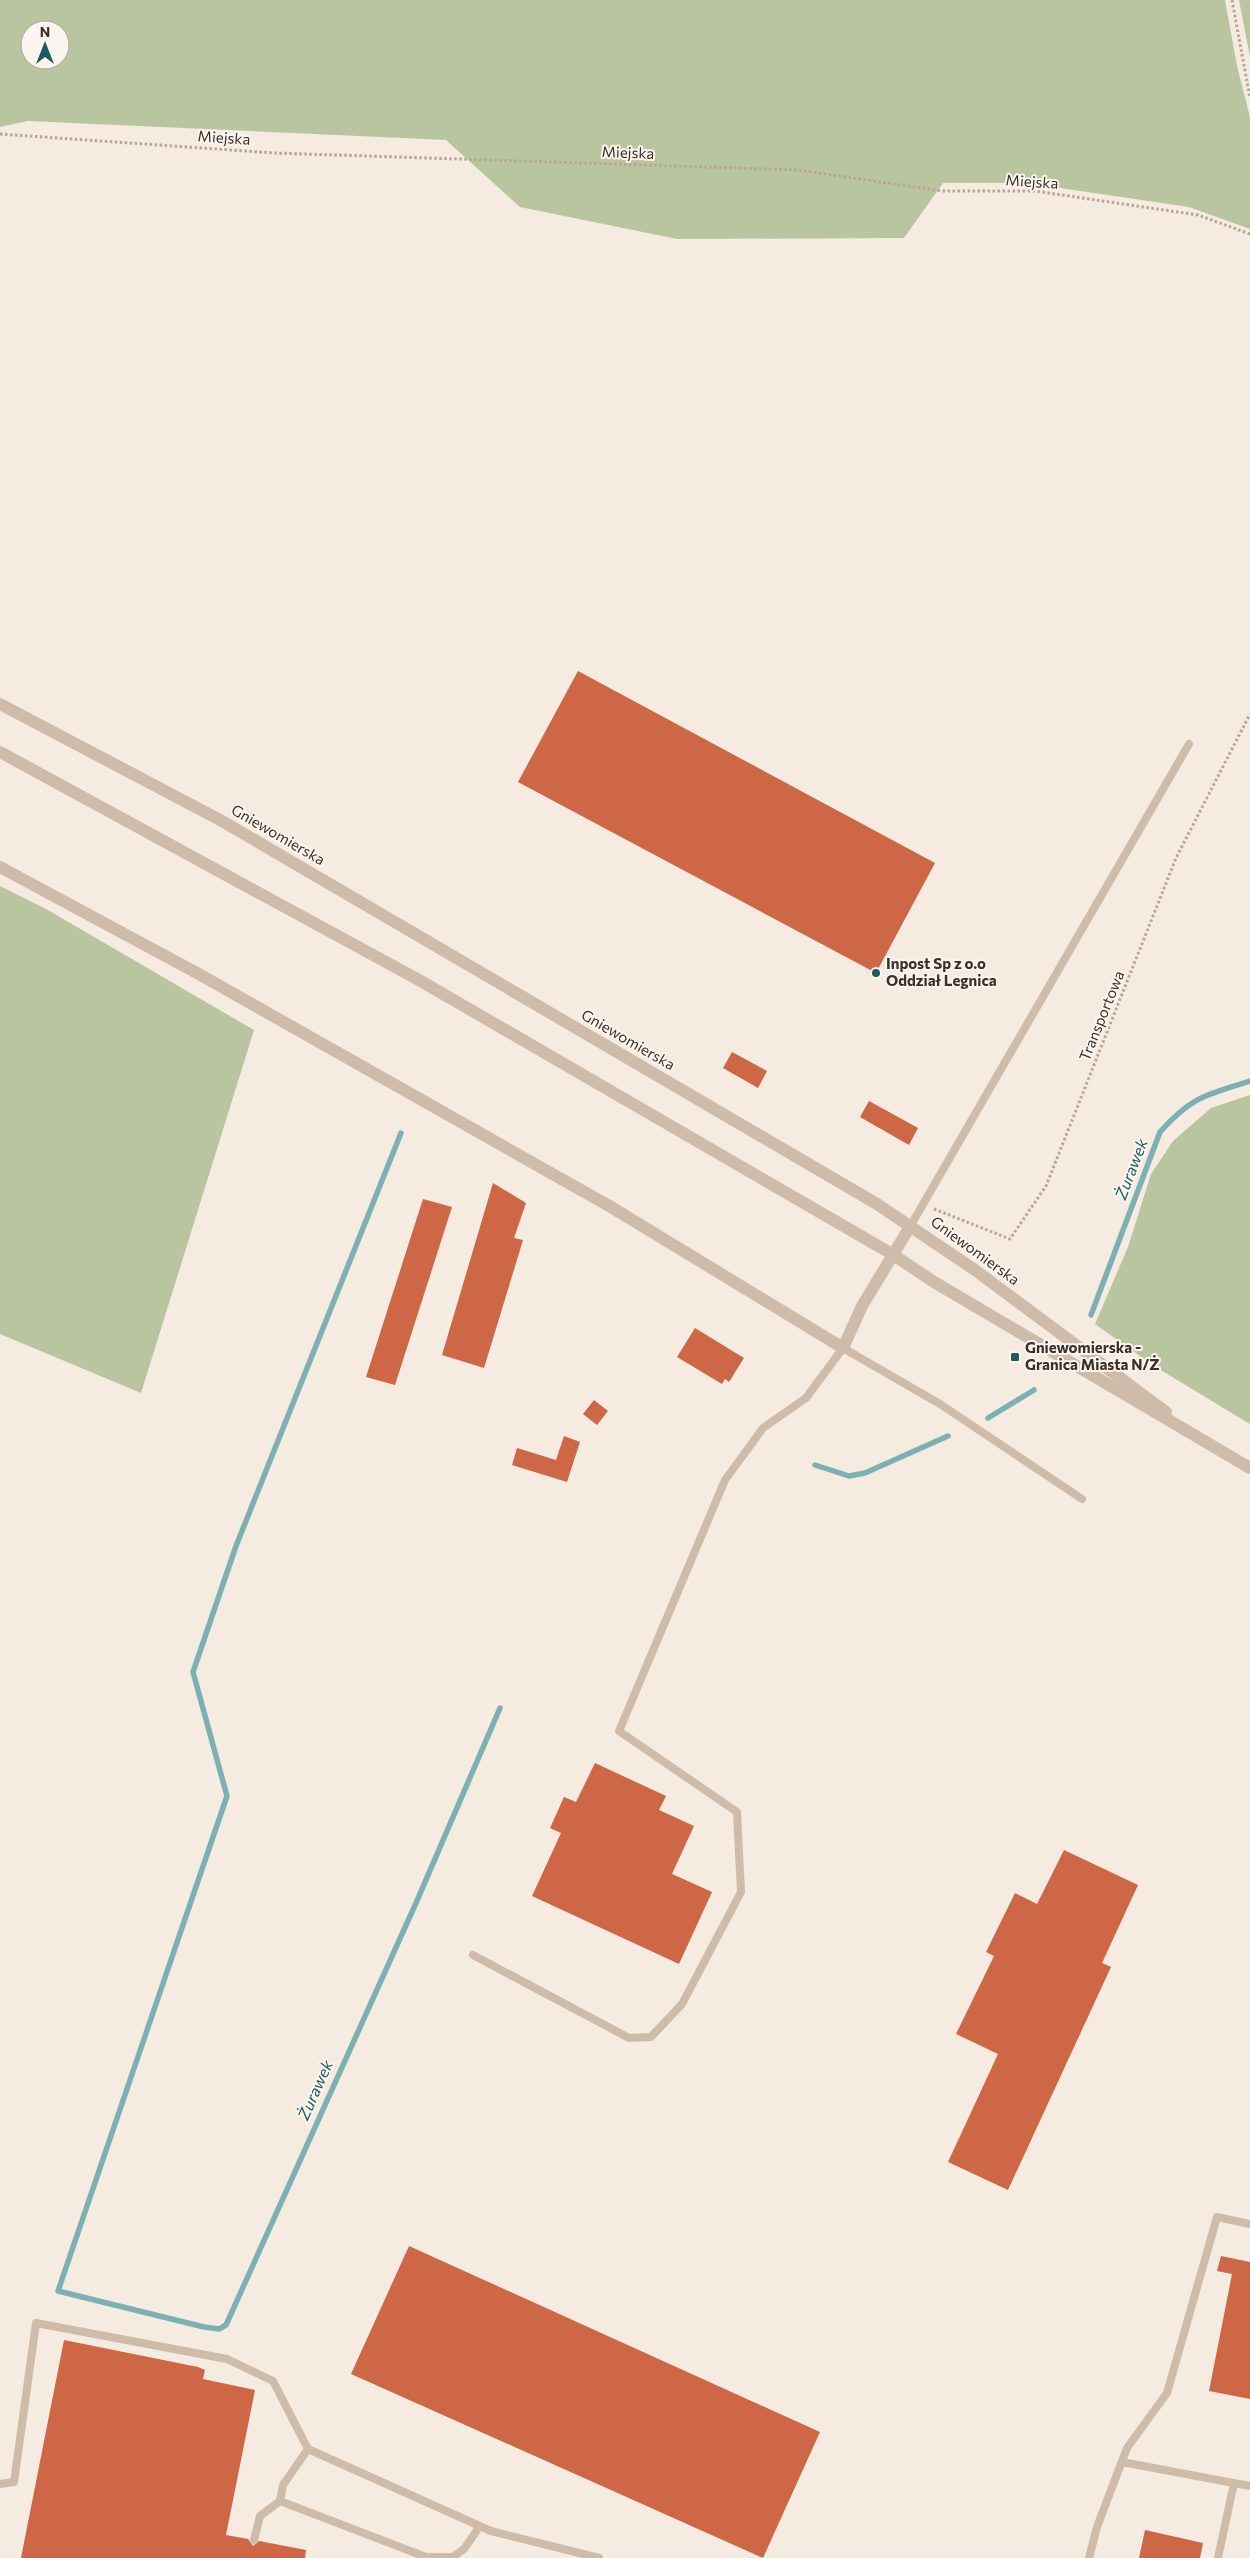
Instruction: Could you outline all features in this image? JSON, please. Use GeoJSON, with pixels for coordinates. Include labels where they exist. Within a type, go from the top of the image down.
{"type":"FeatureCollection","features":[{"type":"Feature","properties":{"kind":"street","name":"Gniewomierska"},"geometry":{"type":"LineString","coordinates":[[0,704],[222,821],[911,1225],[1213,1446]]}},
{"type":"Feature","properties":{"kind":"street","name":"Gniewomierska"},"geometry":{"type":"LineString","coordinates":[[0,752],[419,980],[892,1254],[934,1282],[1250,1468]]}},
{"type":"Feature","properties":{"kind":"street"},"geometry":{"type":"LineString","coordinates":[[0,867],[197,973],[610,1207],[843,1348],[862,1306],[911,1225]]}},
{"type":"Feature","properties":{"kind":"lane"},"geometry":{"type":"LineString","coordinates":[[911,1225],[1189,744]]}},
{"type":"Feature","properties":{"kind":"lane"},"geometry":{"type":"LineString","coordinates":[[473,1955],[629,2038],[651,2037],[682,2004],[740,1892],[737,1812],[619,1731],[725,1480],[763,1428],[806,1398],[843,1348],[940,1404],[1082,1499]]}},
{"type":"Feature","properties":{"kind":"lane"},"geometry":{"type":"LineString","coordinates":[[1089,2558],[1097,2527],[1127,2448],[1167,2393],[1217,2217],[1250,2224]]}},
{"type":"Feature","properties":{"kind":"lane"},"geometry":{"type":"LineString","coordinates":[[0,2484],[14,2482],[36,2323],[227,2359],[273,2381],[308,2449],[491,2531],[599,2558]]}},
{"type":"Feature","properties":{"kind":"lane"},"geometry":{"type":"LineString","coordinates":[[254,2540],[260,2516],[280,2501],[283,2485],[308,2449]]}},
{"type":"Feature","properties":{"kind":"lane"},"geometry":{"type":"LineString","coordinates":[[1122,2462],[1250,2486]]}},
{"type":"Feature","properties":{"kind":"lane"},"geometry":{"type":"LineString","coordinates":[[1218,2558],[1234,2483]]}},
{"type":"Feature","properties":{"kind":"lane"},"geometry":{"type":"LineString","coordinates":[[280,2501],[426,2557],[453,2557],[464,2550],[480,2526]]}},
{"type":"Feature","properties":{"kind":"path"},"geometry":{"type":"LineString","coordinates":[[1232,0],[1250,98]]}},
{"type":"Feature","properties":{"kind":"path","name":"Miejska"},"geometry":{"type":"LineString","coordinates":[[0,134],[274,153],[797,170],[943,191],[1035,191],[1198,215],[1250,234]]}},
{"type":"Feature","properties":{"kind":"path","name":"Transportowa"},"geometry":{"type":"LineString","coordinates":[[924,1205],[1010,1239],[1046,1186],[1176,858],[1250,714]]}},
{"type":"Feature","properties":{"kind":"green space"},"geometry":{"type":"Polygon","coordinates":[[[0,0],[1225,0],[1237,66],[1250,117],[1250,229],[1189,207],[1026,183],[943,183],[904,238],[677,239],[520,207],[446,140],[28,121],[0,127],[0,0]]]}},
{"type":"Feature","properties":{"kind":"green space"},"geometry":{"type":"Polygon","coordinates":[[[1239,0],[1250,0],[1250,57],[1239,0]]]}},
{"type":"Feature","properties":{"kind":"green space"},"geometry":{"type":"Polygon","coordinates":[[[0,886],[46,909],[254,1030],[141,1393],[0,1334],[0,886]]]}},
{"type":"Feature","properties":{"kind":"green space"},"geometry":{"type":"Polygon","coordinates":[[[1250,1095],[1250,1424],[1154,1366],[1095,1324],[1128,1247],[1151,1174],[1173,1141],[1211,1108],[1250,1095]]]}},
{"type":"Feature","properties":{"kind":"building"},"geometry":{"type":"Polygon","coordinates":[[[578,671],[935,863],[876,973],[518,782],[578,671]]]}},
{"type":"Feature","properties":{"kind":"building"},"geometry":{"type":"Polygon","coordinates":[[[732,1052],[767,1071],[758,1088],[723,1068],[732,1052]]]}},
{"type":"Feature","properties":{"kind":"building"},"geometry":{"type":"Polygon","coordinates":[[[869,1101],[918,1128],[909,1145],[860,1117],[869,1101]]]}},
{"type":"Feature","properties":{"kind":"building"},"geometry":{"type":"Polygon","coordinates":[[[493,1183],[526,1203],[514,1238],[523,1240],[484,1368],[442,1355],[493,1183]]]}},
{"type":"Feature","properties":{"kind":"building"},"geometry":{"type":"Polygon","coordinates":[[[423,1199],[452,1207],[395,1385],[366,1377],[423,1199]]]}},
{"type":"Feature","properties":{"kind":"building"},"geometry":{"type":"Polygon","coordinates":[[[695,1328],[744,1358],[729,1382],[725,1379],[722,1384],[677,1357],[695,1328]]]}},
{"type":"Feature","properties":{"kind":"building"},"geometry":{"type":"Polygon","coordinates":[[[594,1400],[608,1411],[597,1425],[583,1414],[594,1400]]]}},
{"type":"Feature","properties":{"kind":"building"},"geometry":{"type":"Polygon","coordinates":[[[564,1436],[580,1442],[567,1482],[512,1465],[517,1448],[556,1460],[564,1436]]]}},
{"type":"Feature","properties":{"kind":"building"},"geometry":{"type":"Polygon","coordinates":[[[595,1763],[666,1796],[659,1810],[694,1826],[672,1874],[712,1892],[679,1964],[532,1896],[561,1833],[550,1828],[564,1797],[576,1802],[595,1763]]]}},
{"type":"Feature","properties":{"kind":"building"},"geometry":{"type":"Polygon","coordinates":[[[1064,1850],[1138,1885],[1102,1963],[1111,1967],[1008,2190],[948,2162],[998,2054],[956,2034],[994,1956],[986,1952],[1015,1893],[1037,1904],[1064,1850]]]}},
{"type":"Feature","properties":{"kind":"building"},"geometry":{"type":"Polygon","coordinates":[[[409,2246],[820,2432],[763,2558],[351,2374],[409,2246]]]}},
{"type":"Feature","properties":{"kind":"building"},"geometry":{"type":"Polygon","coordinates":[[[1221,2256],[1250,2262],[1250,2399],[1209,2391],[1232,2274],[1217,2271],[1221,2256]]]}},
{"type":"Feature","properties":{"kind":"building"},"geometry":{"type":"Polygon","coordinates":[[[64,2340],[198,2367],[205,2370],[203,2379],[255,2390],[226,2535],[248,2539],[253,2546],[259,2541],[306,2550],[305,2558],[21,2558],[64,2340]]]}},
{"type":"Feature","properties":{"kind":"building"},"geometry":{"type":"Polygon","coordinates":[[[1145,2530],[1203,2543],[1200,2558],[1139,2558],[1145,2530]]]}},
{"type":"Feature","properties":{"kind":"waterway","name":"Żurawek"},"geometry":{"type":"LineString","coordinates":[[1091,1315],[1160,1132],[1181,1111],[1200,1098],[1250,1081]]}},
{"type":"Feature","properties":{"kind":"waterway"},"geometry":{"type":"LineString","coordinates":[[401,1133],[236,1546],[193,1672],[227,1796],[58,2291],[204,2327],[219,2329],[226,2325],[416,1903],[500,1708]]}},
{"type":"Feature","properties":{"kind":"waterway","name":"Żurawek"},"geometry":{"type":"LineString","coordinates":[[988,1418],[1034,1390]]}},
{"type":"Feature","properties":{"kind":"waterway","name":"Żurawek"},"geometry":{"type":"LineString","coordinates":[[815,1465],[849,1476],[865,1473],[948,1436]]}},
{"type":"Feature","properties":{"kind":"place","name":"Inpost Sp z o.o Oddział Legnica"},"geometry":{"type":"Point","coordinates":[876,973]}},
{"type":"Feature","properties":{"kind":"place","name":"Gniewomierska - Granica Miasta N/Ż"},"geometry":{"type":"Point","coordinates":[1015,1357]}}]}
